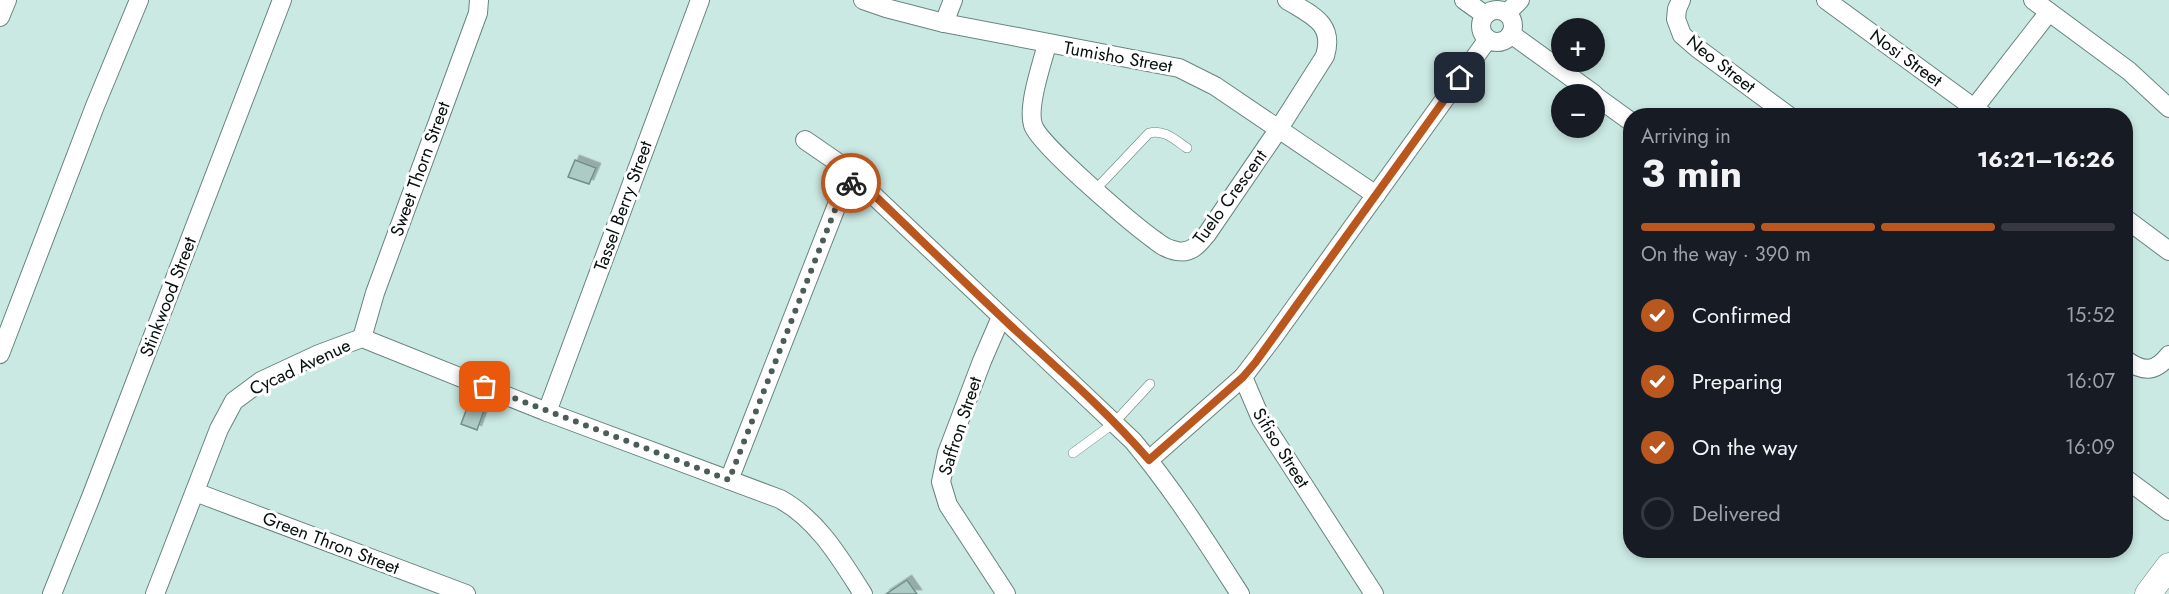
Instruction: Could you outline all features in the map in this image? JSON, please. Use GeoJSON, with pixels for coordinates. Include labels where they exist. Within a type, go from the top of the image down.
{"type":"FeatureCollection","features":[{"type":"Feature","properties":{"kind":"street"},"geometry":{"type":"LineString","coordinates":[[0,17],[6,0]]}},
{"type":"Feature","properties":{"kind":"street"},"geometry":{"type":"LineString","coordinates":[[0,354],[95,106],[139,0]]}},
{"type":"Feature","properties":{"kind":"street","name":"Stinkwood Street"},"geometry":{"type":"LineString","coordinates":[[52,594],[92,498],[282,0]]}},
{"type":"Feature","properties":{"kind":"street","name":"Sweet Thorn Street"},"geometry":{"type":"LineString","coordinates":[[362,338],[375,293],[478,13],[479,0]]}},
{"type":"Feature","properties":{"kind":"street","name":"Tassel Berry Street"},"geometry":{"type":"LineString","coordinates":[[547,412],[700,0]]}},
{"type":"Feature","properties":{"kind":"street","name":"Tumisho Street"},"geometry":{"type":"LineString","coordinates":[[863,0],[909,15],[944,23],[1179,68],[1215,86],[1376,195]]}},
{"type":"Feature","properties":{"kind":"street"},"geometry":{"type":"LineString","coordinates":[[944,23],[953,0]]}},
{"type":"Feature","properties":{"kind":"street","name":"Tuelo Crescent"},"geometry":{"type":"LineString","coordinates":[[1047,44],[1033,105],[1033,124],[1038,135],[1157,242],[1177,251],[1186,251],[1199,244],[1207,234],[1278,130],[1319,66],[1328,46],[1323,25],[1287,0]]}},
{"type":"Feature","properties":{"kind":"street"},"geometry":{"type":"LineString","coordinates":[[1464,0],[1485,15]]}},
{"type":"Feature","properties":{"kind":"street","name":"Neo Street"},"geometry":{"type":"LineString","coordinates":[[1681,0],[1676,19],[1682,35],[1778,108]]}},
{"type":"Feature","properties":{"kind":"street","name":"Nosi Street"},"geometry":{"type":"LineString","coordinates":[[1826,0],[1969,108]]}},
{"type":"Feature","properties":{"kind":"street"},"geometry":{"type":"LineString","coordinates":[[2033,0],[2129,70],[2169,108]]}},
{"type":"Feature","properties":{"kind":"street"},"geometry":{"type":"LineString","coordinates":[[1514,6],[1511,34],[1500,42],[1488,39],[1481,26],[1485,15],[1496,9],[1514,6]]}},
{"type":"Feature","properties":{"kind":"street"},"geometry":{"type":"LineString","coordinates":[[1980,108],[2049,12]]}},
{"type":"Feature","properties":{"kind":"street"},"geometry":{"type":"LineString","coordinates":[[1511,34],[1579,84]]}},
{"type":"Feature","properties":{"kind":"street"},"geometry":{"type":"LineString","coordinates":[[1149,460],[1243,377],[1488,39]]}},
{"type":"Feature","properties":{"kind":"street"},"geometry":{"type":"LineString","coordinates":[[1605,103],[1623,116]]}},
{"type":"Feature","properties":{"kind":"street"},"geometry":{"type":"LineString","coordinates":[[805,140],[837,162],[857,185],[1114,423],[1149,460],[1240,594]]}},
{"type":"Feature","properties":{"kind":"street"},"geometry":{"type":"LineString","coordinates":[[729,480],[842,192],[846,185],[857,185]]}},
{"type":"Feature","properties":{"kind":"street"},"geometry":{"type":"LineString","coordinates":[[2133,224],[2169,251]]}},
{"type":"Feature","properties":{"kind":"street","name":"Saffron Street"},"geometry":{"type":"LineString","coordinates":[[1001,316],[947,453],[941,482],[948,505],[1006,594]]}},
{"type":"Feature","properties":{"kind":"street","name":"Cycad Avenue"},"geometry":{"type":"LineString","coordinates":[[155,594],[219,429],[234,401],[261,381],[319,354],[362,338],[547,412],[780,499],[800,512],[831,547],[862,594]]}},
{"type":"Feature","properties":{"kind":"street"},"geometry":{"type":"LineString","coordinates":[[2133,365],[2146,369],[2158,367],[2169,355]]}},
{"type":"Feature","properties":{"kind":"street","name":"Sifiso Street"},"geometry":{"type":"LineString","coordinates":[[1243,377],[1261,419],[1374,594]]}},
{"type":"Feature","properties":{"kind":"street"},"geometry":{"type":"LineString","coordinates":[[2133,484],[2169,511]]}},
{"type":"Feature","properties":{"kind":"street","name":"Green Thron Street"},"geometry":{"type":"LineString","coordinates":[[195,492],[466,594]]}},
{"type":"Feature","properties":{"kind":"street"},"geometry":{"type":"LineString","coordinates":[[2148,594],[2169,566]]}},
{"type":"Feature","properties":{"kind":"lane"},"geometry":{"type":"LineString","coordinates":[[1096,189],[1149,133],[1157,131],[1166,133],[1187,148]]}},
{"type":"Feature","properties":{"kind":"lane"},"geometry":{"type":"LineString","coordinates":[[1073,453],[1114,423],[1150,384]]}},
{"type":"Feature","properties":{"kind":"building"},"geometry":{"type":"Polygon","coordinates":[[[575,160],[596,168],[589,184],[568,177],[575,160]]]}},
{"type":"Feature","properties":{"kind":"building"},"geometry":{"type":"Polygon","coordinates":[[[470,400],[486,405],[477,430],[461,424],[470,400]]]}},
{"type":"Feature","properties":{"kind":"building"},"geometry":{"type":"Polygon","coordinates":[[[907,580],[917,594],[886,594],[907,580]]]}},
{"type":"Feature","properties":{"kind":"way so far"},"geometry":{"type":"LineString","coordinates":[[485,387],[729,480],[842,192],[846,185],[851,183]]}},
{"type":"Feature","properties":{"kind":"route"},"geometry":{"type":"LineString","coordinates":[[851,183],[856,183],[872,193],[1092,400],[1149,460],[1243,377],[1255,363],[1460,78]]}}]}
